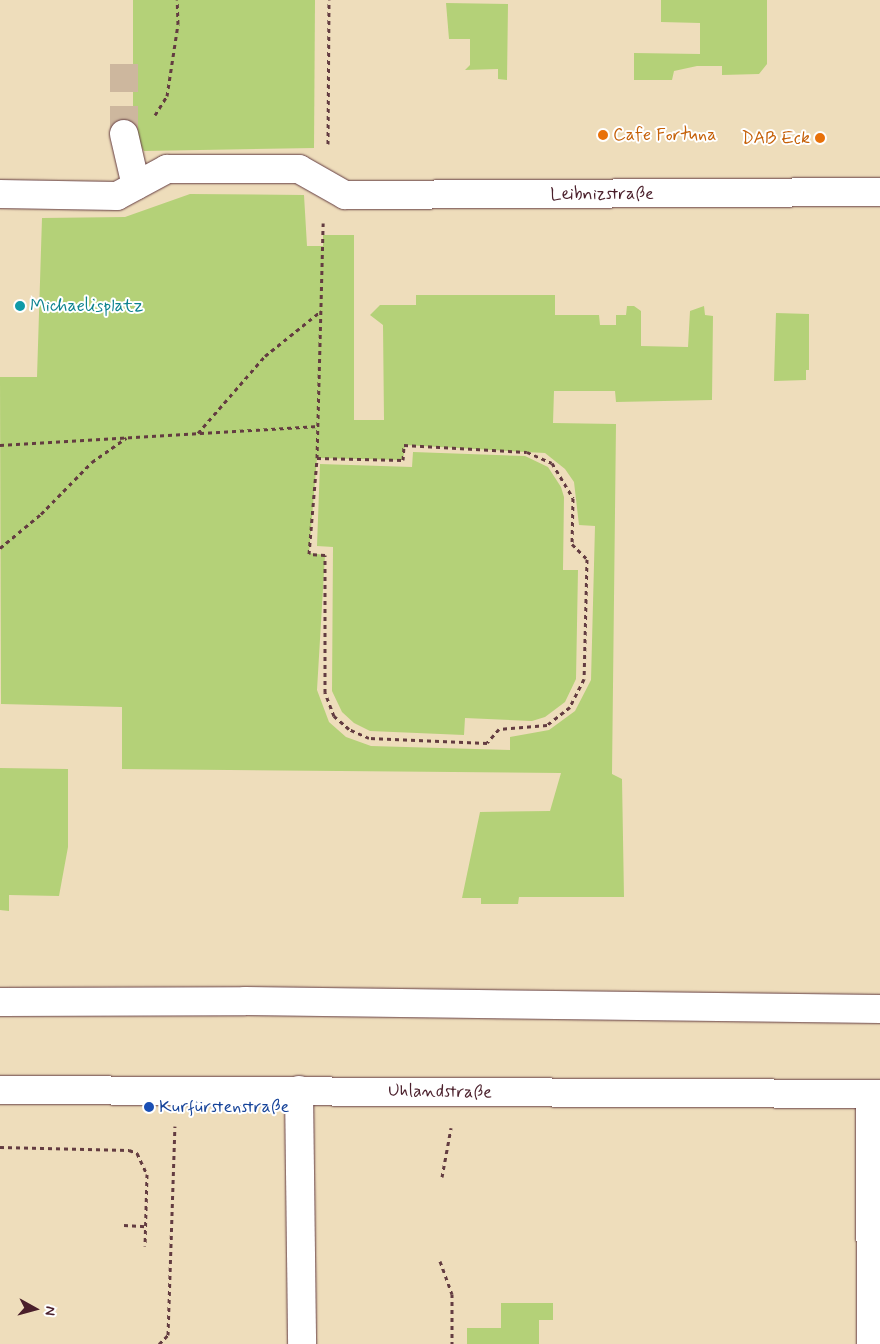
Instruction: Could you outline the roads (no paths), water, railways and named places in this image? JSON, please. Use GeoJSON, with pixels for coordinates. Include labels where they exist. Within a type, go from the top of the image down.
{"type":"FeatureCollection","features":[{"type":"Feature","properties":{"kind":"street"},"geometry":{"type":"LineString","coordinates":[[124,134],[136,186]]}},
{"type":"Feature","properties":{"kind":"street","name":"Leibnizstraße"},"geometry":{"type":"LineString","coordinates":[[0,194],[117,196],[167,169],[299,169],[345,195],[880,192]]}},
{"type":"Feature","properties":{"kind":"street"},"geometry":{"type":"LineString","coordinates":[[0,1002],[245,1001],[880,1008]]}},
{"type":"Feature","properties":{"kind":"street","name":"Uhlandstraße"},"geometry":{"type":"LineString","coordinates":[[0,1090],[875,1094]]}},
{"type":"Feature","properties":{"kind":"street"},"geometry":{"type":"LineString","coordinates":[[299,1090],[302,1344]]}},
{"type":"Feature","properties":{"kind":"street"},"geometry":{"type":"LineString","coordinates":[[871,1344],[875,1094]]}},
{"type":"Feature","properties":{"kind":"tunnel"},"geometry":{"type":"LineString","coordinates":[[124,50],[124,134]]}},
{"type":"Feature","properties":{"kind":"place","name":"Cafe Fortuna"},"geometry":{"type":"Point","coordinates":[603,135]}},
{"type":"Feature","properties":{"kind":"place","name":"DAB Eck"},"geometry":{"type":"Point","coordinates":[820,138]}},
{"type":"Feature","properties":{"kind":"place","name":"Michaelisplatz"},"geometry":{"type":"Point","coordinates":[20,306]}},
{"type":"Feature","properties":{"kind":"place","name":"Kurfürstenstraße"},"geometry":{"type":"Point","coordinates":[149,1107]}}]}
